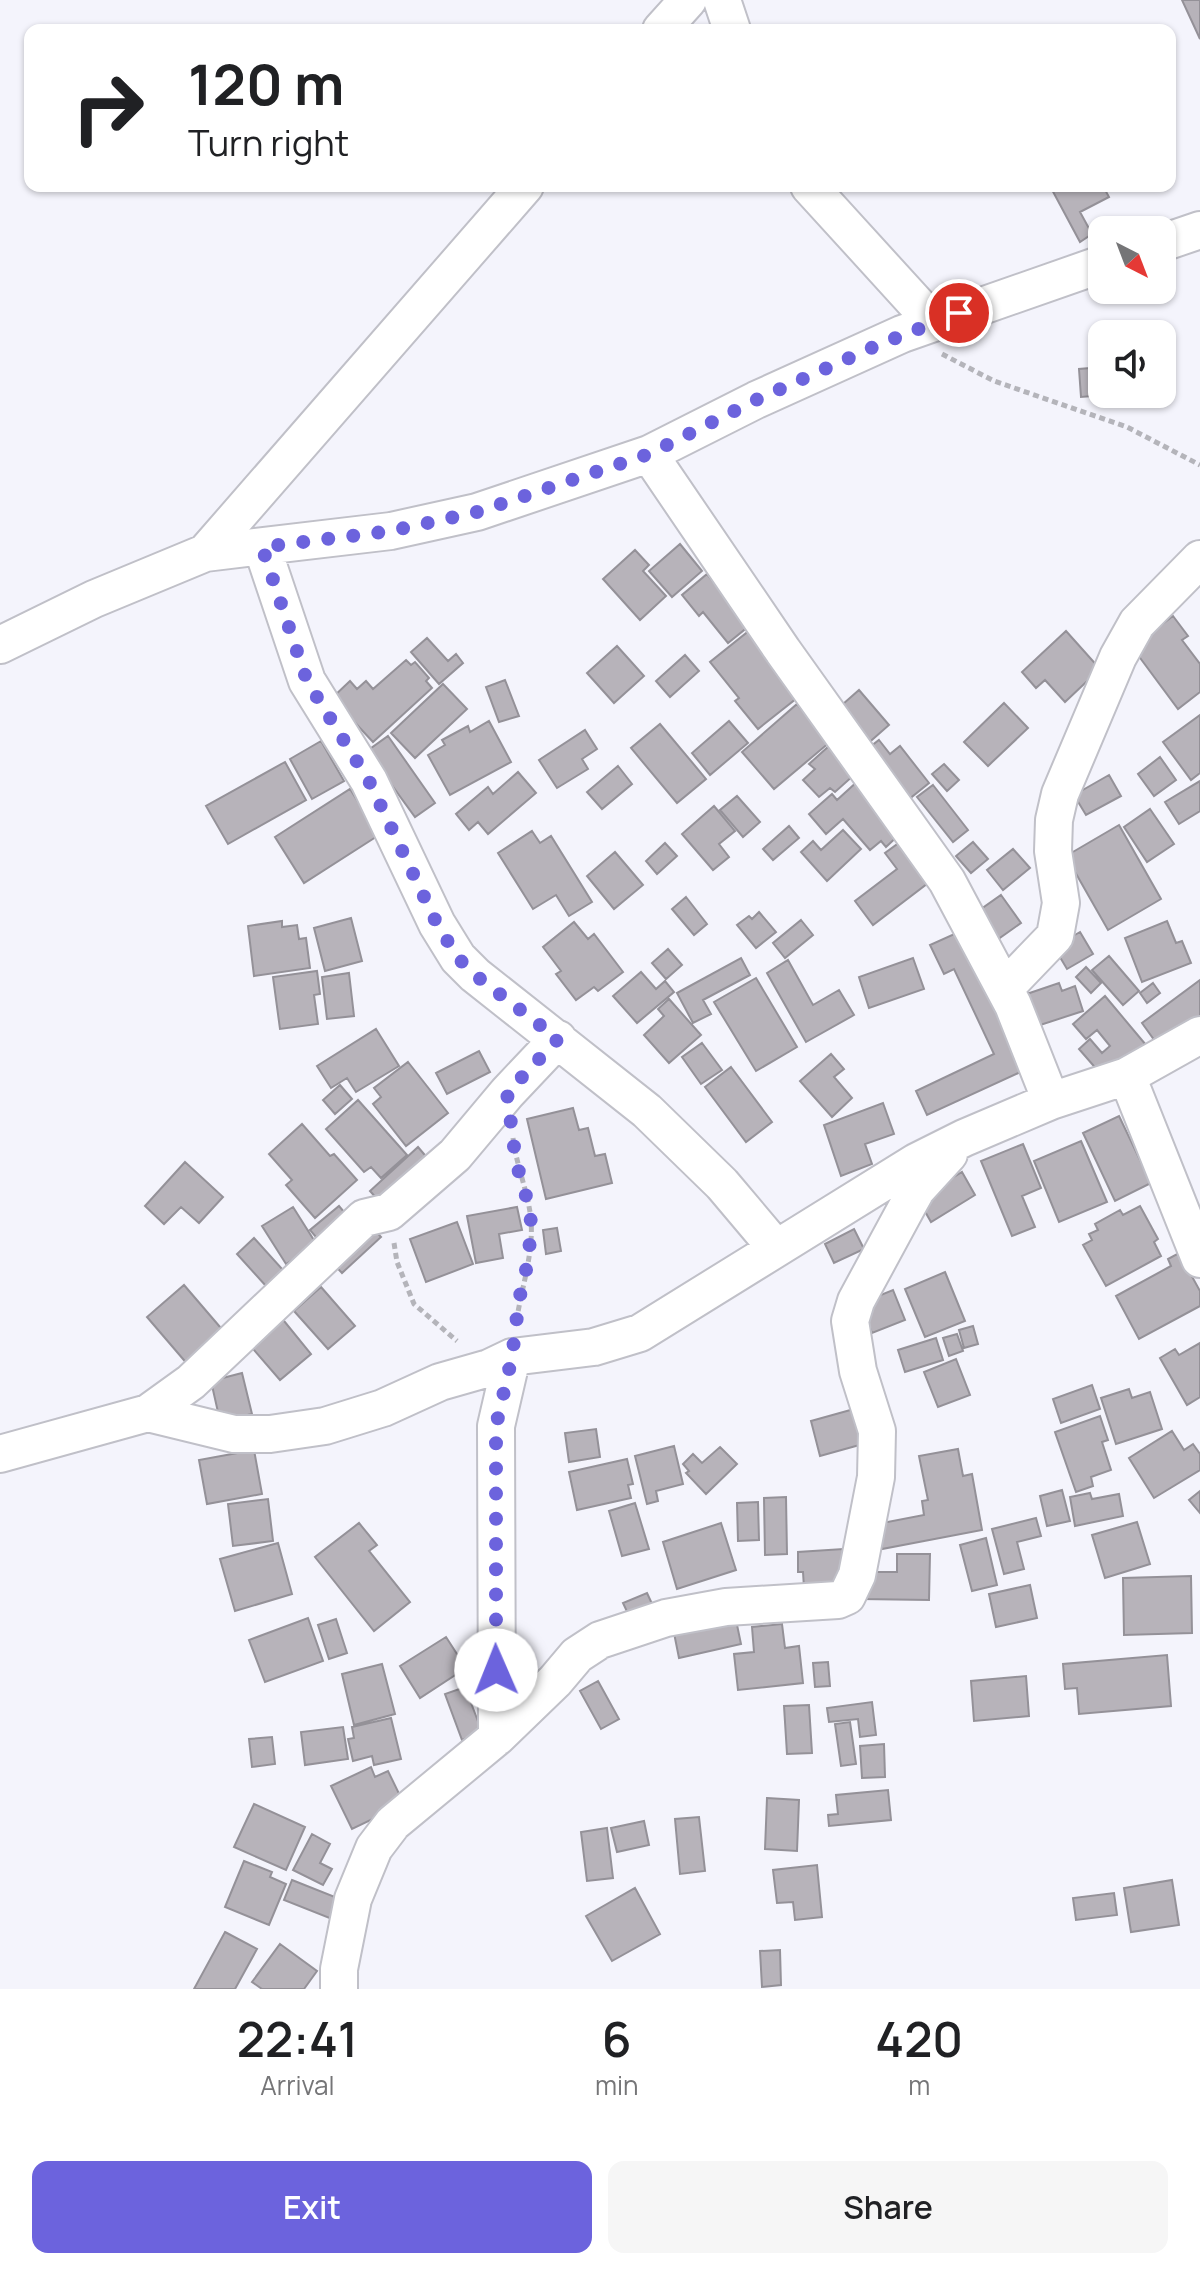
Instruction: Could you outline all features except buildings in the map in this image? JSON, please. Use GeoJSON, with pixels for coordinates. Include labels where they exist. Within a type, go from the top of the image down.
{"type":"FeatureCollection","features":[{"type":"Feature","properties":{"kind":"street"},"geometry":{"type":"LineString","coordinates":[[666,24],[688,0]]}},
{"type":"Feature","properties":{"kind":"street"},"geometry":{"type":"LineString","coordinates":[[722,0],[730,24]]}},
{"type":"Feature","properties":{"kind":"street"},"geometry":{"type":"LineString","coordinates":[[205,553],[520,192]]}},
{"type":"Feature","properties":{"kind":"street"},"geometry":{"type":"LineString","coordinates":[[814,192],[918,328]]}},
{"type":"Feature","properties":{"kind":"street"},"geometry":{"type":"LineString","coordinates":[[1176,238],[1200,230]]}},
{"type":"Feature","properties":{"kind":"street"},"geometry":{"type":"LineString","coordinates":[[0,645],[94,599],[205,553],[391,531],[477,512],[649,454],[756,400],[918,328],[1088,269]]}},
{"type":"Feature","properties":{"kind":"street"},"geometry":{"type":"LineString","coordinates":[[649,454],[783,651],[947,881],[1005,988],[1051,1101]]}},
{"type":"Feature","properties":{"kind":"street"},"geometry":{"type":"LineString","coordinates":[[262,547],[307,681],[369,781],[437,924],[458,958],[647,1111],[722,1184],[776,1248]]}},
{"type":"Feature","properties":{"kind":"street"},"geometry":{"type":"LineString","coordinates":[[1005,988],[1055,936],[1061,903],[1053,851],[1054,820],[1060,794],[1118,657],[1137,623],[1200,559]]}},
{"type":"Feature","properties":{"kind":"street"},"geometry":{"type":"LineString","coordinates":[[148,1413],[234,1434],[270,1434],[352,1419],[440,1382],[500,1362],[594,1347],[640,1333],[916,1162],[1051,1101],[1127,1076],[1200,1035]]}},
{"type":"Feature","properties":{"kind":"street"},"geometry":{"type":"LineString","coordinates":[[0,1454],[148,1413],[191,1382],[364,1218],[389,1212],[455,1155],[558,1039]]}},
{"type":"Feature","properties":{"kind":"street"},"geometry":{"type":"LineString","coordinates":[[1127,1076],[1200,1259]]}},
{"type":"Feature","properties":{"kind":"street"},"geometry":{"type":"LineString","coordinates":[[339,1989],[339,1969],[353,1899],[374,1848],[393,1823],[497,1737],[555,1681],[577,1655],[600,1640],[666,1618],[726,1607],[838,1600],[847,1596],[857,1575],[876,1477],[877,1431],[858,1371],[850,1321],[861,1290],[917,1189],[964,1138]]}},
{"type":"Feature","properties":{"kind":"street"},"geometry":{"type":"LineString","coordinates":[[497,1737],[496,1426],[500,1362]]}},
{"type":"Feature","properties":{"kind":"path"},"geometry":{"type":"LineString","coordinates":[[918,328],[994,381],[1127,427],[1200,465]]}},
{"type":"Feature","properties":{"kind":"path"},"geometry":{"type":"LineString","coordinates":[[389,1212],[397,1262],[414,1304],[500,1362],[529,1257],[531,1213],[516,1162],[507,1093]]}},
{"type":"Feature","properties":{"kind":"route"},"geometry":{"type":"LineString","coordinates":[[496,1670],[496,1426],[512,1357],[519,1300],[529,1257],[531,1213],[516,1162],[507,1093],[558,1039],[475,975],[458,958],[437,924],[369,781],[307,681],[262,547],[391,531],[477,512],[649,454],[756,400],[902,334],[959,313]]}}]}
